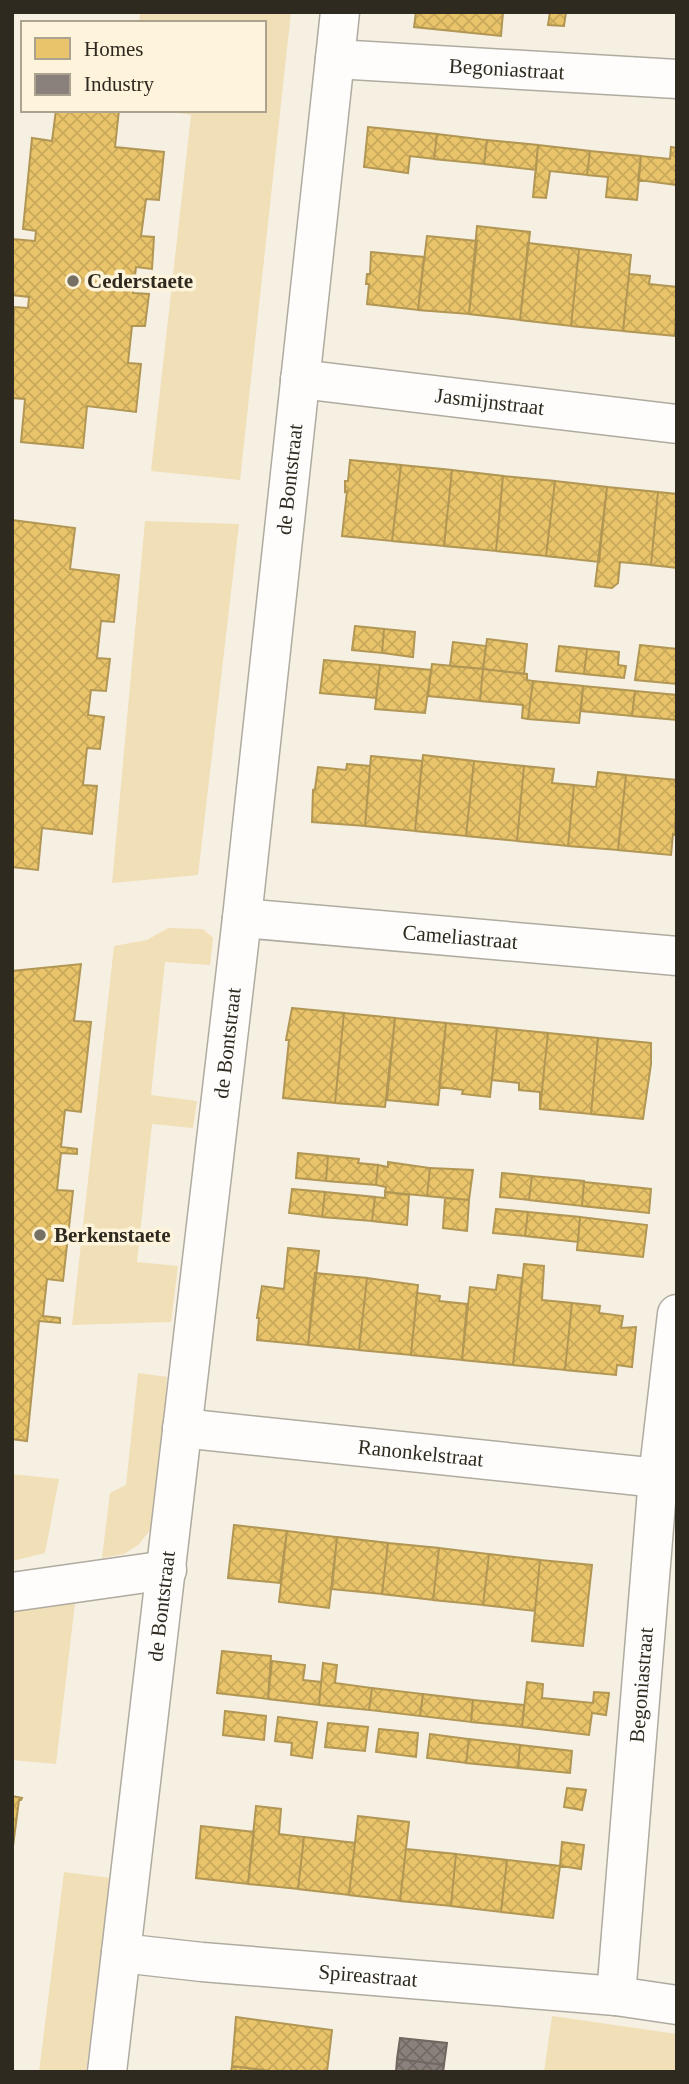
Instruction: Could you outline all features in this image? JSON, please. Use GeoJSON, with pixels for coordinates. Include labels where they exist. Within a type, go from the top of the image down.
{"type":"FeatureCollection","features":[{"type":"Feature","properties":{"kind":"street","name":"de Bontstraat"},"geometry":{"type":"LineString","coordinates":[[107,2072],[242,918],[340,12]]}},
{"type":"Feature","properties":{"kind":"street","name":"Begoniastraat"},"geometry":{"type":"LineString","coordinates":[[335,59],[677,79]]}},
{"type":"Feature","properties":{"kind":"street","name":"Jasmijnstraat"},"geometry":{"type":"LineString","coordinates":[[300,379],[677,424]]}},
{"type":"Feature","properties":{"kind":"street","name":"Cameliastraat"},"geometry":{"type":"LineString","coordinates":[[242,918],[677,956]]}},
{"type":"Feature","properties":{"kind":"street","name":"Begoniastraat"},"geometry":{"type":"LineString","coordinates":[[615,1996],[658,1478],[677,1314]]}},
{"type":"Feature","properties":{"kind":"street","name":"Ranonkelstraat"},"geometry":{"type":"LineString","coordinates":[[182,1428],[658,1478]]}},
{"type":"Feature","properties":{"kind":"street"},"geometry":{"type":"LineString","coordinates":[[12,1592],[167,1570]]}},
{"type":"Feature","properties":{"kind":"street","name":"Spireastraat"},"geometry":{"type":"LineString","coordinates":[[121,1953],[615,1996]]}},
{"type":"Feature","properties":{"kind":"street"},"geometry":{"type":"LineString","coordinates":[[615,1996],[677,2005]]}},
{"type":"Feature","properties":{"kind":"shaded area"},"geometry":{"type":"Polygon","coordinates":[[[140,12],[291,12],[240,480],[151,471],[191,115],[172,112],[266,112],[266,21],[139,21],[140,12]]]}},
{"type":"Feature","properties":{"kind":"shaded area"},"geometry":{"type":"Polygon","coordinates":[[[145,521],[239,524],[198,875],[112,883],[145,521]]]}},
{"type":"Feature","properties":{"kind":"shaded area"},"geometry":{"type":"Polygon","coordinates":[[[168,928],[203,929],[213,938],[210,965],[165,962],[151,1095],[197,1101],[193,1128],[152,1124],[137,1262],[178,1266],[171,1322],[72,1325],[114,946],[147,940],[168,928]]]}},
{"type":"Feature","properties":{"kind":"shaded area"},"geometry":{"type":"Polygon","coordinates":[[[138,1373],[167,1377],[156,1523],[138,1545],[124,1554],[102,1558],[110,1493],[126,1485],[138,1373]]]}},
{"type":"Feature","properties":{"kind":"shaded area"},"geometry":{"type":"Polygon","coordinates":[[[12,1474],[59,1479],[45,1553],[12,1561],[12,1474]]]}},
{"type":"Feature","properties":{"kind":"shaded area"},"geometry":{"type":"Polygon","coordinates":[[[75,1603],[56,1764],[12,1760],[12,1611],[75,1603]]]}},
{"type":"Feature","properties":{"kind":"shaded area"},"geometry":{"type":"Polygon","coordinates":[[[64,1872],[111,1878],[86,2072],[39,2072],[64,1872]]]}},
{"type":"Feature","properties":{"kind":"shaded area"},"geometry":{"type":"Polygon","coordinates":[[[552,2016],[677,2034],[677,2072],[544,2072],[552,2016]]]}},
{"type":"Feature","properties":{"kind":"building: Homes"},"geometry":{"type":"Polygon","coordinates":[[[416,12],[503,12],[501,36],[414,27],[416,12]]]}},
{"type":"Feature","properties":{"kind":"building: Homes"},"geometry":{"type":"Polygon","coordinates":[[[550,12],[566,12],[564,26],[548,25],[550,12]]]}},
{"type":"Feature","properties":{"kind":"building: Homes","name":"Cederstaete"},"geometry":{"type":"Polygon","coordinates":[[[56,112],[119,112],[115,147],[164,152],[159,200],[146,199],[141,236],[154,237],[152,269],[136,267],[133,293],[149,294],[145,326],[132,326],[128,363],[141,364],[136,412],[87,406],[83,448],[21,442],[25,399],[12,398],[14,307],[28,308],[29,297],[12,295],[13,239],[35,241],[36,231],[23,229],[32,138],[52,141],[56,112]]]}},
{"type":"Feature","properties":{"kind":"building: Homes"},"geometry":{"type":"Polygon","coordinates":[[[368,127],[437,134],[434,159],[410,156],[408,173],[364,167],[368,127]]]}},
{"type":"Feature","properties":{"kind":"building: Homes"},"geometry":{"type":"Polygon","coordinates":[[[437,134],[487,140],[484,164],[434,159],[437,134]]]}},
{"type":"Feature","properties":{"kind":"building: Homes"},"geometry":{"type":"Polygon","coordinates":[[[487,140],[538,145],[536,170],[484,164],[487,140]]]}},
{"type":"Feature","properties":{"kind":"building: Homes"},"geometry":{"type":"Polygon","coordinates":[[[538,145],[590,151],[587,175],[550,171],[546,198],[533,197],[538,145]]]}},
{"type":"Feature","properties":{"kind":"building: Homes"},"geometry":{"type":"Polygon","coordinates":[[[671,147],[677,148],[677,185],[638,180],[641,156],[670,159],[671,147]]]}},
{"type":"Feature","properties":{"kind":"building: Homes"},"geometry":{"type":"Polygon","coordinates":[[[590,151],[641,156],[637,200],[606,197],[608,177],[587,175],[590,151]]]}},
{"type":"Feature","properties":{"kind":"building: Homes"},"geometry":{"type":"Polygon","coordinates":[[[477,226],[530,232],[520,320],[469,314],[477,226]]]}},
{"type":"Feature","properties":{"kind":"building: Homes"},"geometry":{"type":"Polygon","coordinates":[[[427,236],[477,241],[469,314],[418,310],[427,236]]]}},
{"type":"Feature","properties":{"kind":"building: Homes"},"geometry":{"type":"Polygon","coordinates":[[[528,243],[579,249],[571,326],[520,320],[528,243]]]}},
{"type":"Feature","properties":{"kind":"building: Homes"},"geometry":{"type":"Polygon","coordinates":[[[579,249],[631,255],[623,331],[571,326],[579,249]]]}},
{"type":"Feature","properties":{"kind":"building: Homes"},"geometry":{"type":"Polygon","coordinates":[[[371,252],[424,257],[418,310],[367,304],[369,284],[366,284],[367,274],[370,274],[371,252]]]}},
{"type":"Feature","properties":{"kind":"building: Homes"},"geometry":{"type":"Polygon","coordinates":[[[629,274],[650,276],[649,284],[677,287],[675,336],[623,331],[629,274]]]}},
{"type":"Feature","properties":{"kind":"building: Homes"},"geometry":{"type":"Polygon","coordinates":[[[350,460],[401,465],[392,541],[342,536],[347,491],[345,492],[345,481],[348,481],[350,460]]]}},
{"type":"Feature","properties":{"kind":"building: Homes"},"geometry":{"type":"Polygon","coordinates":[[[401,465],[452,470],[444,546],[392,541],[401,465]]]}},
{"type":"Feature","properties":{"kind":"building: Homes"},"geometry":{"type":"Polygon","coordinates":[[[452,470],[503,476],[496,551],[444,546],[452,470]]]}},
{"type":"Feature","properties":{"kind":"building: Homes"},"geometry":{"type":"Polygon","coordinates":[[[503,476],[555,481],[546,556],[496,551],[503,476]]]}},
{"type":"Feature","properties":{"kind":"building: Homes"},"geometry":{"type":"Polygon","coordinates":[[[555,481],[607,487],[599,562],[546,556],[555,481]]]}},
{"type":"Feature","properties":{"kind":"building: Homes"},"geometry":{"type":"Polygon","coordinates":[[[607,487],[658,492],[651,565],[620,562],[618,583],[612,588],[595,586],[607,487]]]}},
{"type":"Feature","properties":{"kind":"building: Homes"},"geometry":{"type":"Polygon","coordinates":[[[658,492],[677,494],[677,568],[651,565],[658,492]]]}},
{"type":"Feature","properties":{"kind":"building: Homes"},"geometry":{"type":"Polygon","coordinates":[[[12,520],[75,528],[70,569],[119,575],[114,622],[101,621],[97,658],[110,659],[106,691],[91,690],[88,715],[104,717],[100,749],[87,748],[83,785],[97,786],[92,834],[42,828],[38,870],[12,867],[12,520]]]}},
{"type":"Feature","properties":{"kind":"building: Homes"},"geometry":{"type":"Polygon","coordinates":[[[355,626],[384,629],[382,653],[352,650],[355,626]]]}},
{"type":"Feature","properties":{"kind":"building: Homes"},"geometry":{"type":"Polygon","coordinates":[[[384,629],[415,632],[413,657],[382,653],[384,629]]]}},
{"type":"Feature","properties":{"kind":"building: Homes"},"geometry":{"type":"Polygon","coordinates":[[[487,639],[527,644],[524,674],[483,669],[487,639]]]}},
{"type":"Feature","properties":{"kind":"building: Homes"},"geometry":{"type":"Polygon","coordinates":[[[453,642],[486,646],[483,669],[450,666],[453,642]]]}},
{"type":"Feature","properties":{"kind":"building: Homes"},"geometry":{"type":"Polygon","coordinates":[[[640,645],[677,649],[677,684],[635,680],[640,645]]]}},
{"type":"Feature","properties":{"kind":"building: Homes"},"geometry":{"type":"Polygon","coordinates":[[[559,646],[587,649],[584,674],[556,671],[559,646]]]}},
{"type":"Feature","properties":{"kind":"building: Homes"},"geometry":{"type":"Polygon","coordinates":[[[587,649],[619,652],[618,665],[626,666],[624,678],[584,674],[587,649]]]}},
{"type":"Feature","properties":{"kind":"building: Homes"},"geometry":{"type":"Polygon","coordinates":[[[324,660],[380,665],[376,698],[320,693],[324,660]]]}},
{"type":"Feature","properties":{"kind":"building: Homes"},"geometry":{"type":"Polygon","coordinates":[[[432,664],[483,669],[480,701],[428,696],[432,664]]]}},
{"type":"Feature","properties":{"kind":"building: Homes"},"geometry":{"type":"Polygon","coordinates":[[[380,665],[431,670],[425,713],[375,709],[380,665]]]}},
{"type":"Feature","properties":{"kind":"building: Homes"},"geometry":{"type":"Polygon","coordinates":[[[483,669],[527,674],[527,680],[533,681],[528,719],[522,718],[523,705],[480,701],[483,669]]]}},
{"type":"Feature","properties":{"kind":"building: Homes"},"geometry":{"type":"Polygon","coordinates":[[[533,681],[583,686],[579,723],[528,719],[533,681]]]}},
{"type":"Feature","properties":{"kind":"building: Homes"},"geometry":{"type":"Polygon","coordinates":[[[583,686],[635,691],[632,716],[581,711],[583,686]]]}},
{"type":"Feature","properties":{"kind":"building: Homes"},"geometry":{"type":"Polygon","coordinates":[[[635,691],[677,695],[677,720],[632,716],[635,691]]]}},
{"type":"Feature","properties":{"kind":"building: Homes"},"geometry":{"type":"Polygon","coordinates":[[[423,755],[474,761],[466,836],[415,831],[423,755]]]}},
{"type":"Feature","properties":{"kind":"building: Homes"},"geometry":{"type":"Polygon","coordinates":[[[371,756],[422,761],[415,831],[365,826],[371,756]]]}},
{"type":"Feature","properties":{"kind":"building: Homes"},"geometry":{"type":"Polygon","coordinates":[[[474,761],[524,766],[517,841],[466,836],[474,761]]]}},
{"type":"Feature","properties":{"kind":"building: Homes"},"geometry":{"type":"Polygon","coordinates":[[[347,764],[370,766],[365,826],[312,822],[313,790],[318,767],[346,770],[347,764]]]}},
{"type":"Feature","properties":{"kind":"building: Homes"},"geometry":{"type":"Polygon","coordinates":[[[524,766],[554,769],[552,783],[574,785],[568,846],[517,841],[524,766]]]}},
{"type":"Feature","properties":{"kind":"building: Homes"},"geometry":{"type":"Polygon","coordinates":[[[598,772],[626,775],[618,850],[568,846],[574,785],[596,787],[598,772]]]}},
{"type":"Feature","properties":{"kind":"building: Homes"},"geometry":{"type":"Polygon","coordinates":[[[626,775],[677,780],[675,835],[673,834],[671,855],[618,850],[626,775]]]}},
{"type":"Feature","properties":{"kind":"building: Homes","name":"Berkenstaete"},"geometry":{"type":"Polygon","coordinates":[[[81,964],[74,1021],[91,1022],[81,1112],[65,1110],[61,1147],[77,1149],[77,1154],[61,1153],[57,1190],[73,1191],[63,1281],[47,1279],[43,1316],[60,1318],[60,1323],[39,1321],[27,1441],[12,1439],[12,971],[81,964]]]}},
{"type":"Feature","properties":{"kind":"building: Homes"},"geometry":{"type":"Polygon","coordinates":[[[292,1008],[344,1013],[335,1103],[283,1098],[289,1040],[286,1040],[292,1008]]]}},
{"type":"Feature","properties":{"kind":"building: Homes"},"geometry":{"type":"Polygon","coordinates":[[[344,1013],[395,1018],[385,1107],[335,1103],[344,1013]]]}},
{"type":"Feature","properties":{"kind":"building: Homes"},"geometry":{"type":"Polygon","coordinates":[[[395,1018],[446,1023],[438,1105],[387,1100],[395,1018]]]}},
{"type":"Feature","properties":{"kind":"building: Homes"},"geometry":{"type":"Polygon","coordinates":[[[446,1023],[497,1028],[490,1097],[462,1094],[463,1090],[439,1087],[446,1023]]]}},
{"type":"Feature","properties":{"kind":"building: Homes"},"geometry":{"type":"Polygon","coordinates":[[[497,1028],[548,1033],[540,1109],[540,1092],[519,1090],[519,1083],[492,1080],[497,1028]]]}},
{"type":"Feature","properties":{"kind":"building: Homes"},"geometry":{"type":"Polygon","coordinates":[[[548,1033],[598,1038],[591,1114],[540,1109],[548,1033]]]}},
{"type":"Feature","properties":{"kind":"building: Homes"},"geometry":{"type":"Polygon","coordinates":[[[598,1038],[651,1043],[651,1064],[643,1119],[591,1114],[598,1038]]]}},
{"type":"Feature","properties":{"kind":"building: Homes"},"geometry":{"type":"Polygon","coordinates":[[[298,1153],[328,1156],[326,1181],[296,1178],[298,1153]]]}},
{"type":"Feature","properties":{"kind":"building: Homes"},"geometry":{"type":"Polygon","coordinates":[[[328,1156],[359,1159],[358,1163],[378,1165],[376,1185],[326,1181],[328,1156]]]}},
{"type":"Feature","properties":{"kind":"building: Homes"},"geometry":{"type":"Polygon","coordinates":[[[388,1162],[430,1168],[427,1196],[385,1192],[386,1187],[376,1185],[378,1165],[388,1167],[388,1162]]]}},
{"type":"Feature","properties":{"kind":"building: Homes"},"geometry":{"type":"Polygon","coordinates":[[[430,1168],[473,1170],[469,1200],[427,1196],[430,1168]]]}},
{"type":"Feature","properties":{"kind":"building: Homes"},"geometry":{"type":"Polygon","coordinates":[[[502,1173],[532,1176],[529,1200],[500,1197],[502,1173]]]}},
{"type":"Feature","properties":{"kind":"building: Homes"},"geometry":{"type":"Polygon","coordinates":[[[532,1176],[584,1181],[582,1206],[529,1200],[532,1176]]]}},
{"type":"Feature","properties":{"kind":"building: Homes"},"geometry":{"type":"Polygon","coordinates":[[[584,1182],[651,1189],[649,1213],[582,1206],[584,1182]]]}},
{"type":"Feature","properties":{"kind":"building: Homes"},"geometry":{"type":"Polygon","coordinates":[[[292,1189],[325,1192],[322,1217],[289,1213],[292,1189]]]}},
{"type":"Feature","properties":{"kind":"building: Homes"},"geometry":{"type":"Polygon","coordinates":[[[325,1192],[375,1197],[372,1221],[322,1217],[325,1192]]]}},
{"type":"Feature","properties":{"kind":"building: Homes"},"geometry":{"type":"Polygon","coordinates":[[[385,1192],[409,1195],[407,1225],[372,1221],[375,1197],[385,1198],[385,1192]]]}},
{"type":"Feature","properties":{"kind":"building: Homes"},"geometry":{"type":"Polygon","coordinates":[[[445,1198],[469,1200],[467,1231],[443,1228],[445,1198]]]}},
{"type":"Feature","properties":{"kind":"building: Homes"},"geometry":{"type":"Polygon","coordinates":[[[496,1209],[528,1212],[525,1236],[493,1233],[496,1209]]]}},
{"type":"Feature","properties":{"kind":"building: Homes"},"geometry":{"type":"Polygon","coordinates":[[[528,1212],[580,1217],[578,1242],[525,1236],[528,1212]]]}},
{"type":"Feature","properties":{"kind":"building: Homes"},"geometry":{"type":"Polygon","coordinates":[[[580,1217],[647,1225],[643,1257],[577,1250],[580,1217]]]}},
{"type":"Feature","properties":{"kind":"building: Homes"},"geometry":{"type":"Polygon","coordinates":[[[288,1248],[319,1251],[308,1345],[257,1340],[262,1286],[284,1289],[288,1248]]]}},
{"type":"Feature","properties":{"kind":"building: Homes"},"geometry":{"type":"Polygon","coordinates":[[[524,1264],[544,1266],[542,1300],[572,1303],[565,1370],[513,1365],[524,1264]]]}},
{"type":"Feature","properties":{"kind":"building: Homes"},"geometry":{"type":"Polygon","coordinates":[[[315,1273],[367,1278],[359,1350],[308,1345],[315,1273]]]}},
{"type":"Feature","properties":{"kind":"building: Homes"},"geometry":{"type":"Polygon","coordinates":[[[498,1275],[522,1278],[513,1365],[462,1360],[470,1287],[496,1290],[498,1275]]]}},
{"type":"Feature","properties":{"kind":"building: Homes"},"geometry":{"type":"Polygon","coordinates":[[[367,1278],[418,1285],[411,1355],[359,1350],[367,1278]]]}},
{"type":"Feature","properties":{"kind":"building: Homes"},"geometry":{"type":"Polygon","coordinates":[[[417,1293],[440,1296],[439,1301],[467,1304],[462,1360],[411,1355],[417,1293]]]}},
{"type":"Feature","properties":{"kind":"building: Homes"},"geometry":{"type":"Polygon","coordinates":[[[572,1303],[600,1306],[599,1313],[623,1316],[621,1328],[636,1327],[632,1367],[617,1365],[616,1375],[565,1370],[572,1303]]]}},
{"type":"Feature","properties":{"kind":"building: Homes"},"geometry":{"type":"Polygon","coordinates":[[[234,1525],[287,1531],[280,1583],[228,1578],[234,1525]]]}},
{"type":"Feature","properties":{"kind":"building: Homes"},"geometry":{"type":"Polygon","coordinates":[[[287,1531],[337,1537],[329,1608],[279,1602],[287,1531]]]}},
{"type":"Feature","properties":{"kind":"building: Homes"},"geometry":{"type":"Polygon","coordinates":[[[337,1537],[388,1543],[382,1594],[332,1589],[337,1537]]]}},
{"type":"Feature","properties":{"kind":"building: Homes"},"geometry":{"type":"Polygon","coordinates":[[[388,1543],[439,1548],[433,1600],[382,1594],[388,1543]]]}},
{"type":"Feature","properties":{"kind":"building: Homes"},"geometry":{"type":"Polygon","coordinates":[[[439,1548],[489,1554],[483,1605],[433,1600],[439,1548]]]}},
{"type":"Feature","properties":{"kind":"building: Homes"},"geometry":{"type":"Polygon","coordinates":[[[489,1554],[540,1560],[535,1611],[483,1605],[489,1554]]]}},
{"type":"Feature","properties":{"kind":"building: Homes"},"geometry":{"type":"Polygon","coordinates":[[[540,1560],[592,1565],[583,1646],[532,1641],[540,1560]]]}},
{"type":"Feature","properties":{"kind":"building: Homes"},"geometry":{"type":"Polygon","coordinates":[[[222,1651],[271,1656],[268,1699],[217,1693],[222,1651]]]}},
{"type":"Feature","properties":{"kind":"building: Homes"},"geometry":{"type":"Polygon","coordinates":[[[272,1661],[305,1665],[303,1680],[321,1682],[319,1705],[268,1699],[272,1661]]]}},
{"type":"Feature","properties":{"kind":"building: Homes"},"geometry":{"type":"Polygon","coordinates":[[[323,1663],[337,1665],[335,1683],[372,1688],[369,1710],[319,1705],[323,1663]]]}},
{"type":"Feature","properties":{"kind":"building: Homes"},"geometry":{"type":"Polygon","coordinates":[[[527,1682],[543,1684],[542,1698],[593,1703],[594,1692],[609,1693],[606,1715],[592,1713],[589,1735],[522,1727],[527,1682]]]}},
{"type":"Feature","properties":{"kind":"building: Homes"},"geometry":{"type":"Polygon","coordinates":[[[372,1688],[423,1694],[420,1716],[369,1710],[372,1688]]]}},
{"type":"Feature","properties":{"kind":"building: Homes"},"geometry":{"type":"Polygon","coordinates":[[[423,1694],[473,1700],[471,1722],[420,1716],[423,1694]]]}},
{"type":"Feature","properties":{"kind":"building: Homes"},"geometry":{"type":"Polygon","coordinates":[[[473,1700],[524,1705],[522,1727],[471,1722],[473,1700]]]}},
{"type":"Feature","properties":{"kind":"building: Homes"},"geometry":{"type":"Polygon","coordinates":[[[225,1711],[266,1716],[264,1740],[223,1735],[225,1711]]]}},
{"type":"Feature","properties":{"kind":"building: Homes"},"geometry":{"type":"Polygon","coordinates":[[[278,1717],[317,1722],[312,1758],[291,1755],[292,1743],[275,1741],[278,1717]]]}},
{"type":"Feature","properties":{"kind":"building: Homes"},"geometry":{"type":"Polygon","coordinates":[[[328,1723],[368,1727],[365,1751],[325,1747],[328,1723]]]}},
{"type":"Feature","properties":{"kind":"building: Homes"},"geometry":{"type":"Polygon","coordinates":[[[379,1729],[418,1733],[416,1757],[376,1752],[379,1729]]]}},
{"type":"Feature","properties":{"kind":"building: Homes"},"geometry":{"type":"Polygon","coordinates":[[[430,1734],[469,1739],[466,1763],[427,1758],[430,1734]]]}},
{"type":"Feature","properties":{"kind":"building: Homes"},"geometry":{"type":"Polygon","coordinates":[[[469,1739],[520,1745],[518,1768],[466,1763],[469,1739]]]}},
{"type":"Feature","properties":{"kind":"building: Homes"},"geometry":{"type":"Polygon","coordinates":[[[520,1745],[572,1751],[570,1773],[518,1768],[520,1745]]]}},
{"type":"Feature","properties":{"kind":"building: Homes"},"geometry":{"type":"Polygon","coordinates":[[[567,1788],[586,1790],[582,1810],[564,1807],[567,1788]]]}},
{"type":"Feature","properties":{"kind":"building: Homes"},"geometry":{"type":"Polygon","coordinates":[[[12,1796],[22,1798],[19,1800],[13,1846],[12,1796]]]}},
{"type":"Feature","properties":{"kind":"building: Homes"},"geometry":{"type":"Polygon","coordinates":[[[256,1806],[281,1809],[279,1834],[304,1837],[298,1889],[248,1884],[256,1806]]]}},
{"type":"Feature","properties":{"kind":"building: Homes"},"geometry":{"type":"Polygon","coordinates":[[[358,1816],[409,1822],[400,1901],[349,1895],[358,1816]]]}},
{"type":"Feature","properties":{"kind":"building: Homes"},"geometry":{"type":"Polygon","coordinates":[[[201,1826],[254,1832],[248,1884],[196,1878],[201,1826]]]}},
{"type":"Feature","properties":{"kind":"building: Homes"},"geometry":{"type":"Polygon","coordinates":[[[304,1837],[355,1843],[349,1895],[298,1889],[304,1837]]]}},
{"type":"Feature","properties":{"kind":"building: Homes"},"geometry":{"type":"Polygon","coordinates":[[[562,1842],[584,1845],[581,1869],[560,1866],[562,1842]]]}},
{"type":"Feature","properties":{"kind":"building: Homes"},"geometry":{"type":"Polygon","coordinates":[[[406,1849],[456,1854],[451,1906],[400,1901],[406,1849]]]}},
{"type":"Feature","properties":{"kind":"building: Homes"},"geometry":{"type":"Polygon","coordinates":[[[456,1854],[507,1860],[501,1912],[451,1906],[456,1854]]]}},
{"type":"Feature","properties":{"kind":"building: Homes"},"geometry":{"type":"Polygon","coordinates":[[[507,1860],[560,1866],[553,1918],[501,1912],[507,1860]]]}},
{"type":"Feature","properties":{"kind":"building: Homes"},"geometry":{"type":"Polygon","coordinates":[[[236,2017],[332,2030],[327,2072],[278,2072],[232,2066],[236,2017]]]}},
{"type":"Feature","properties":{"kind":"building: Homes"},"geometry":{"type":"Polygon","coordinates":[[[232,2066],[278,2072],[231,2072],[232,2066]]]}},
{"type":"Feature","properties":{"kind":"building: Industry"},"geometry":{"type":"Polygon","coordinates":[[[400,2038],[447,2043],[444,2065],[397,2059],[400,2038]]]}},
{"type":"Feature","properties":{"kind":"building: Industry"},"geometry":{"type":"Polygon","coordinates":[[[397,2059],[444,2065],[443,2072],[396,2072],[397,2059]]]}},
{"type":"Feature","properties":{"kind":"place","name":"Cederstaete"},"geometry":{"type":"Point","coordinates":[73,281]}},
{"type":"Feature","properties":{"kind":"place","name":"Berkenstaete"},"geometry":{"type":"Point","coordinates":[40,1235]}}]}
